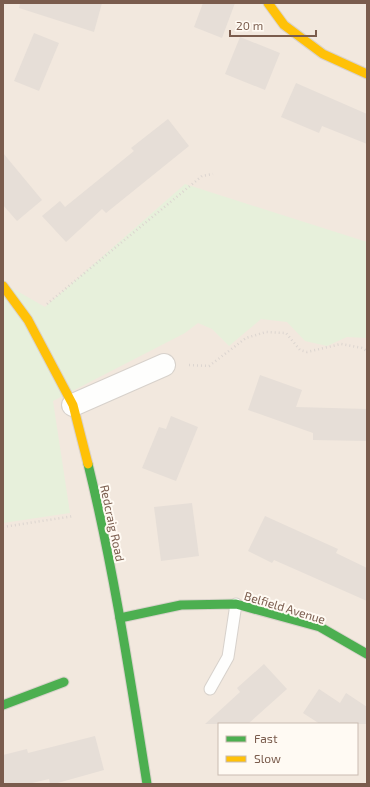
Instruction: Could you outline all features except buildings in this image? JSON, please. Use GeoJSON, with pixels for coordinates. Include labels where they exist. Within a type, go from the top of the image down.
{"type":"FeatureCollection","features":[{"type":"Feature","properties":{"kind":"street"},"geometry":{"type":"LineString","coordinates":[[268,3],[284,25],[323,54],[367,74]]}},
{"type":"Feature","properties":{"kind":"street","name":"Redcraig Road"},"geometry":{"type":"LineString","coordinates":[[3,286],[28,320],[72,405],[100,512],[120,618],[148,784]]}},
{"type":"Feature","properties":{"kind":"street"},"geometry":{"type":"LineString","coordinates":[[72,405],[164,365]]}},
{"type":"Feature","properties":{"kind":"street","name":"Belfield Avenue"},"geometry":{"type":"LineString","coordinates":[[120,618],[181,605],[236,604],[320,627],[367,654]]}},
{"type":"Feature","properties":{"kind":"street"},"geometry":{"type":"LineString","coordinates":[[3,705],[64,682]]}},
{"type":"Feature","properties":{"kind":"lane"},"geometry":{"type":"LineString","coordinates":[[210,688],[228,657],[236,604]]}},
{"type":"Feature","properties":{"kind":"path"},"geometry":{"type":"LineString","coordinates":[[28,320],[202,176],[213,174]]}},
{"type":"Feature","properties":{"kind":"path"},"geometry":{"type":"LineString","coordinates":[[164,365],[209,366],[246,338],[266,332],[286,333],[300,350],[307,352],[341,344],[362,348],[367,351]]}},
{"type":"Feature","properties":{"kind":"path"},"geometry":{"type":"LineString","coordinates":[[3,527],[100,512]]}},
{"type":"Feature","properties":{"kind":"shaded area"},"geometry":{"type":"Polygon","coordinates":[[[3,3],[367,3],[367,784],[3,784],[3,3]]]}},
{"type":"Feature","properties":{"kind":"green space"},"geometry":{"type":"Polygon","coordinates":[[[185,184],[367,242],[367,338],[347,337],[327,346],[305,341],[287,322],[261,319],[229,346],[212,329],[198,323],[185,333],[53,401],[70,513],[3,523],[3,283],[45,307],[185,184]]]}},
{"type":"Feature","properties":{"kind":"traffic: fast"},"geometry":{"type":"LineString","coordinates":[[88,464],[114,584],[147,784]]}},
{"type":"Feature","properties":{"kind":"traffic: fast"},"geometry":{"type":"LineString","coordinates":[[120,618],[181,605],[236,604],[320,627],[367,654]]}},
{"type":"Feature","properties":{"kind":"traffic: fast"},"geometry":{"type":"LineString","coordinates":[[3,705],[64,682]]}},
{"type":"Feature","properties":{"kind":"traffic: slow"},"geometry":{"type":"LineString","coordinates":[[268,3],[284,25],[323,54],[367,74]]}},
{"type":"Feature","properties":{"kind":"traffic: slow"},"geometry":{"type":"LineString","coordinates":[[3,286],[28,320],[73,405],[88,464]]}}]}
